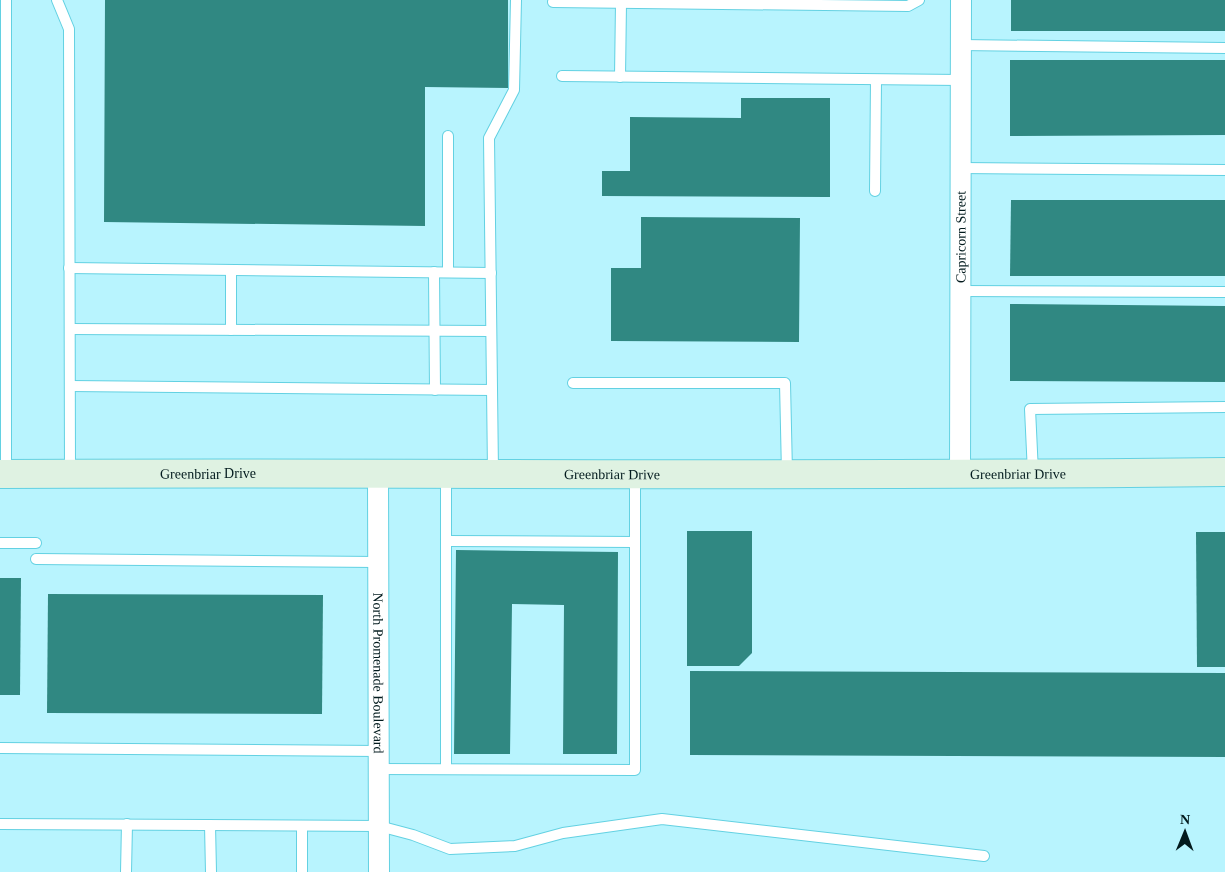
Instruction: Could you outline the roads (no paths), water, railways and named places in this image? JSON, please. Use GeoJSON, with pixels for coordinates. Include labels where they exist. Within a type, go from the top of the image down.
{"type":"FeatureCollection","features":[{"type":"Feature","properties":{"kind":"street","name":"Capricorn Street"},"geometry":{"type":"LineString","coordinates":[[960,0],[960,475]]}},
{"type":"Feature","properties":{"kind":"street","name":"Greenbriar Drive"},"geometry":{"type":"LineString","coordinates":[[3,474],[493,473],[960,475],[1225,472]]}},
{"type":"Feature","properties":{"kind":"street","name":"North Promenade Boulevard"},"geometry":{"type":"LineString","coordinates":[[378,473],[379,872]]}},
{"type":"Feature","properties":{"kind":"lane"},"geometry":{"type":"LineString","coordinates":[[3,474],[6,0]]}},
{"type":"Feature","properties":{"kind":"lane"},"geometry":{"type":"LineString","coordinates":[[57,0],[69,29],[70,473]]}},
{"type":"Feature","properties":{"kind":"lane"},"geometry":{"type":"LineString","coordinates":[[493,473],[489,138],[514,90],[516,0]]}},
{"type":"Feature","properties":{"kind":"lane"},"geometry":{"type":"LineString","coordinates":[[553,2],[874,3],[908,6],[919,0]]}},
{"type":"Feature","properties":{"kind":"lane"},"geometry":{"type":"LineString","coordinates":[[620,77],[621,3]]}},
{"type":"Feature","properties":{"kind":"lane"},"geometry":{"type":"LineString","coordinates":[[960,45],[1225,48]]}},
{"type":"Feature","properties":{"kind":"lane"},"geometry":{"type":"LineString","coordinates":[[562,76],[960,80]]}},
{"type":"Feature","properties":{"kind":"lane"},"geometry":{"type":"LineString","coordinates":[[875,191],[876,80]]}},
{"type":"Feature","properties":{"kind":"lane"},"geometry":{"type":"LineString","coordinates":[[448,136],[448,272]]}},
{"type":"Feature","properties":{"kind":"lane"},"geometry":{"type":"LineString","coordinates":[[960,168],[1225,170]]}},
{"type":"Feature","properties":{"kind":"lane"},"geometry":{"type":"LineString","coordinates":[[69,268],[490,273]]}},
{"type":"Feature","properties":{"kind":"lane"},"geometry":{"type":"LineString","coordinates":[[231,270],[231,330]]}},
{"type":"Feature","properties":{"kind":"lane"},"geometry":{"type":"LineString","coordinates":[[434,272],[434,390]]}},
{"type":"Feature","properties":{"kind":"lane"},"geometry":{"type":"LineString","coordinates":[[960,291],[1225,292]]}},
{"type":"Feature","properties":{"kind":"lane"},"geometry":{"type":"LineString","coordinates":[[70,329],[492,331]]}},
{"type":"Feature","properties":{"kind":"lane"},"geometry":{"type":"LineString","coordinates":[[573,383],[785,383],[787,475]]}},
{"type":"Feature","properties":{"kind":"lane"},"geometry":{"type":"LineString","coordinates":[[70,386],[492,390]]}},
{"type":"Feature","properties":{"kind":"lane"},"geometry":{"type":"LineString","coordinates":[[1033,474],[1030,409],[1225,407]]}},
{"type":"Feature","properties":{"kind":"lane"},"geometry":{"type":"LineString","coordinates":[[446,473],[446,769]]}},
{"type":"Feature","properties":{"kind":"lane"},"geometry":{"type":"LineString","coordinates":[[0,748],[379,760],[446,769],[635,770],[635,475]]}},
{"type":"Feature","properties":{"kind":"lane"},"geometry":{"type":"LineString","coordinates":[[446,541],[635,542]]}},
{"type":"Feature","properties":{"kind":"lane"},"geometry":{"type":"LineString","coordinates":[[0,544],[36,544]]}},
{"type":"Feature","properties":{"kind":"lane"},"geometry":{"type":"LineString","coordinates":[[36,560],[378,562]]}},
{"type":"Feature","properties":{"kind":"lane"},"geometry":{"type":"LineString","coordinates":[[0,824],[379,826],[414,835],[450,849],[514,846],[563,833],[662,819],[984,856]]}},
{"type":"Feature","properties":{"kind":"lane"},"geometry":{"type":"LineString","coordinates":[[126,872],[127,824]]}},
{"type":"Feature","properties":{"kind":"lane"},"geometry":{"type":"LineString","coordinates":[[210,825],[211,872]]}},
{"type":"Feature","properties":{"kind":"lane"},"geometry":{"type":"LineString","coordinates":[[302,826],[302,872]]}}]}
